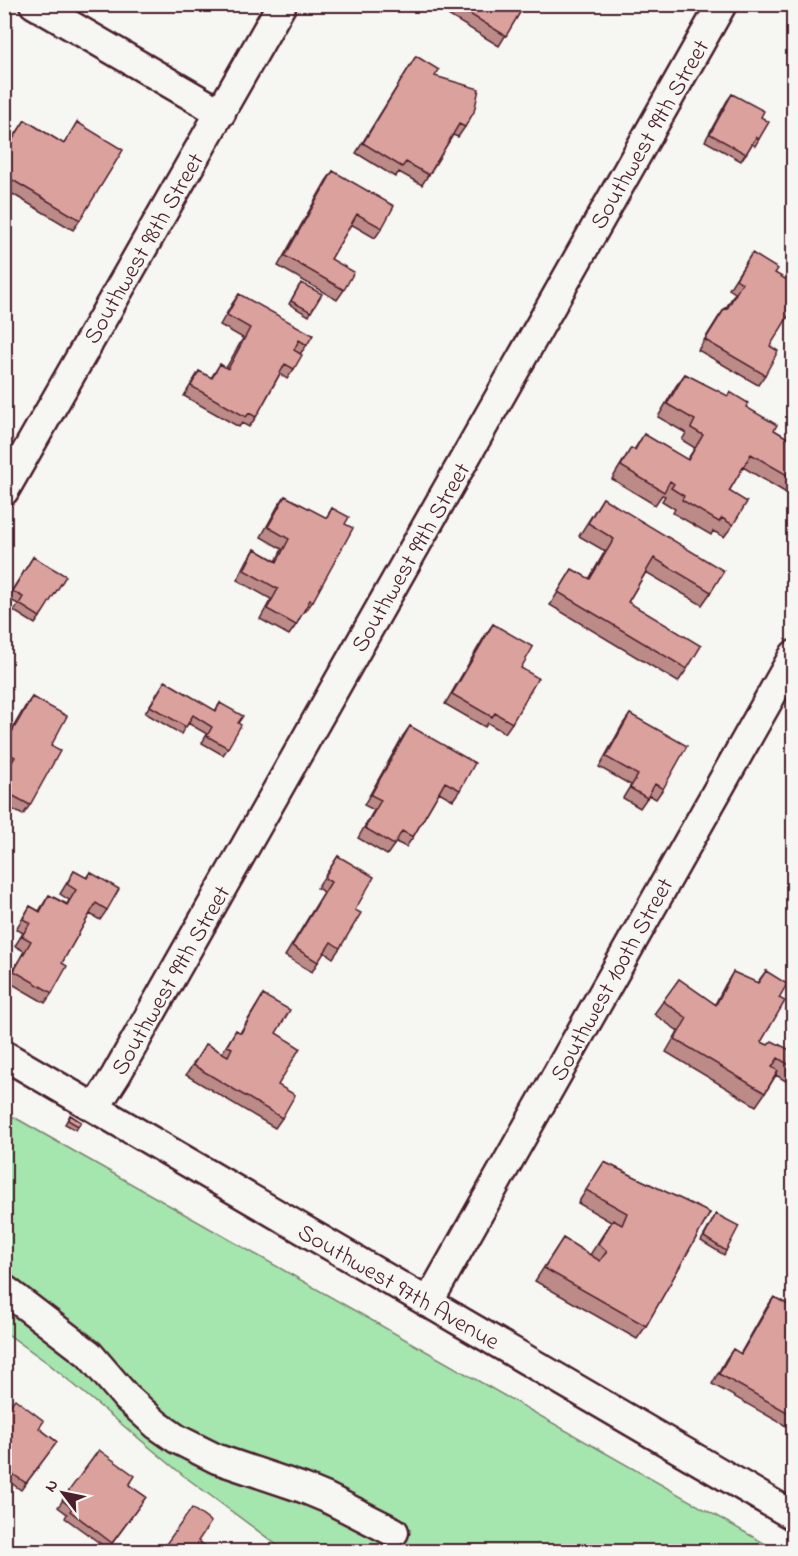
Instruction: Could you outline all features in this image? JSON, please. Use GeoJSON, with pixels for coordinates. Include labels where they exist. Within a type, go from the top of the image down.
{"type":"FeatureCollection","features":[{"type":"Feature","properties":{"kind":"street"},"geometry":{"type":"LineString","coordinates":[[34,4],[221,113]]}},
{"type":"Feature","properties":{"kind":"street","name":"Southwest 98th Street"},"geometry":{"type":"LineString","coordinates":[[4,491],[282,4]]}},
{"type":"Feature","properties":{"kind":"street","name":"Southwest 99th Street"},"geometry":{"type":"LineString","coordinates":[[95,1108],[122,1065],[722,4]]}},
{"type":"Feature","properties":{"kind":"street","name":"Southwest 100th Street"},"geometry":{"type":"LineString","coordinates":[[428,1303],[794,655]]}},
{"type":"Feature","properties":{"kind":"street","name":"Southwest 97th Avenue"},"geometry":{"type":"LineString","coordinates":[[4,1055],[794,1516]]}},
{"type":"Feature","properties":{"kind":"street"},"geometry":{"type":"LineString","coordinates":[[4,1289],[89,1354],[126,1396],[177,1439],[218,1459],[311,1491],[394,1532]]}},
{"type":"Feature","properties":{"kind":"green space"},"geometry":{"type":"Polygon","coordinates":[[[5,1112],[778,1551],[285,1551],[184,1476],[49,1364],[5,1332],[5,1112]]]}},
{"type":"Feature","properties":{"kind":"building"},"geometry":{"type":"Polygon","coordinates":[[[453,4],[525,4],[506,36],[453,4]]]}},
{"type":"Feature","properties":{"kind":"building"},"geometry":{"type":"Polygon","coordinates":[[[416,56],[439,70],[435,76],[479,89],[474,112],[465,127],[459,124],[429,175],[406,162],[402,167],[363,143],[416,56]]]}},
{"type":"Feature","properties":{"kind":"building"},"geometry":{"type":"Polygon","coordinates":[[[732,94],[764,111],[761,117],[769,122],[759,139],[756,137],[746,154],[710,134],[732,94]]]}},
{"type":"Feature","properties":{"kind":"building"},"geometry":{"type":"Polygon","coordinates":[[[25,120],[64,144],[77,122],[123,150],[80,220],[4,175],[4,153],[25,120]]]}},
{"type":"Feature","properties":{"kind":"building"},"geometry":{"type":"Polygon","coordinates":[[[333,171],[394,206],[382,228],[357,214],[331,259],[354,272],[344,290],[285,256],[333,171]]]}},
{"type":"Feature","properties":{"kind":"building"},"geometry":{"type":"Polygon","coordinates":[[[752,253],[778,269],[775,273],[794,284],[794,307],[770,346],[778,351],[765,375],[705,340],[742,283],[736,279],[752,253]]]}},
{"type":"Feature","properties":{"kind":"building"},"geometry":{"type":"Polygon","coordinates":[[[301,283],[322,294],[311,312],[291,301],[301,283]]]}},
{"type":"Feature","properties":{"kind":"building"},"geometry":{"type":"Polygon","coordinates":[[[239,294],[313,335],[307,345],[299,340],[294,350],[302,355],[294,369],[285,364],[256,417],[249,413],[246,417],[191,386],[199,371],[212,378],[220,364],[228,369],[250,328],[227,315],[239,294]]]}},
{"type":"Feature","properties":{"kind":"building"},"geometry":{"type":"Polygon","coordinates":[[[685,374],[728,396],[730,392],[748,403],[746,407],[777,425],[774,430],[794,442],[794,479],[751,454],[729,491],[747,502],[733,525],[722,518],[719,522],[682,500],[684,496],[671,488],[674,484],[670,481],[664,492],[621,466],[631,448],[635,450],[644,434],[688,460],[703,435],[691,428],[695,420],[667,404],[685,374]]]}},
{"type":"Feature","properties":{"kind":"building"},"geometry":{"type":"Polygon","coordinates":[[[285,496],[327,518],[332,508],[349,517],[345,524],[353,528],[313,601],[310,600],[296,625],[267,609],[278,589],[244,570],[255,549],[277,562],[289,539],[268,527],[285,496]]]}},
{"type":"Feature","properties":{"kind":"building"},"geometry":{"type":"Polygon","coordinates":[[[603,498],[724,571],[711,592],[654,558],[628,602],[701,646],[687,669],[558,592],[572,569],[590,579],[614,539],[588,523],[603,498]]]}},
{"type":"Feature","properties":{"kind":"building"},"geometry":{"type":"Polygon","coordinates":[[[33,557],[66,576],[40,617],[19,604],[23,597],[12,591],[33,557]]]}},
{"type":"Feature","properties":{"kind":"building"},"geometry":{"type":"Polygon","coordinates":[[[493,624],[533,647],[521,668],[538,678],[512,723],[495,713],[492,717],[452,694],[493,624]]]}},
{"type":"Feature","properties":{"kind":"building"},"geometry":{"type":"Polygon","coordinates":[[[165,681],[216,711],[220,703],[243,716],[238,723],[241,725],[228,748],[207,736],[212,727],[193,715],[186,727],[150,706],[165,681]]]}},
{"type":"Feature","properties":{"kind":"building"},"geometry":{"type":"Polygon","coordinates":[[[32,697],[67,716],[51,746],[60,751],[30,805],[4,791],[4,775],[15,757],[4,751],[4,746],[32,697]]]}},
{"type":"Feature","properties":{"kind":"building"},"geometry":{"type":"Polygon","coordinates":[[[630,714],[687,746],[663,789],[655,784],[647,798],[630,788],[638,775],[606,757],[630,714]]]}},
{"type":"Feature","properties":{"kind":"building"},"geometry":{"type":"Polygon","coordinates":[[[410,726],[475,763],[460,790],[445,782],[413,837],[402,831],[394,845],[365,828],[381,800],[371,795],[410,726]]]}},
{"type":"Feature","properties":{"kind":"building"},"geometry":{"type":"Polygon","coordinates":[[[338,856],[374,877],[355,910],[361,913],[340,948],[331,942],[318,962],[292,946],[331,882],[324,878],[338,856]]]}},
{"type":"Feature","properties":{"kind":"building"},"geometry":{"type":"Polygon","coordinates":[[[74,871],[87,878],[90,872],[119,889],[107,910],[96,903],[62,963],[67,966],[52,993],[14,971],[31,941],[22,936],[30,923],[23,919],[30,906],[40,912],[49,895],[67,905],[76,890],[67,884],[74,871]]]}},
{"type":"Feature","properties":{"kind":"building"},"geometry":{"type":"Polygon","coordinates":[[[766,971],[787,984],[779,998],[785,1001],[761,1042],[768,1045],[772,1041],[794,1052],[794,1068],[778,1058],[772,1067],[778,1071],[765,1093],[675,1039],[687,1018],[663,1001],[679,979],[716,1005],[733,972],[758,983],[766,971]]]}},
{"type":"Feature","properties":{"kind":"building"},"geometry":{"type":"Polygon","coordinates":[[[263,995],[290,1010],[276,1033],[300,1048],[278,1085],[295,1095],[282,1118],[193,1065],[206,1044],[228,1056],[232,1048],[227,1046],[236,1030],[241,1033],[263,995]]]}},
{"type":"Feature","properties":{"kind":"building"},"geometry":{"type":"Polygon","coordinates":[[[70,1115],[81,1122],[78,1126],[68,1120],[70,1115]]]}},
{"type":"Feature","properties":{"kind":"building"},"geometry":{"type":"Polygon","coordinates":[[[604,1162],[710,1213],[646,1326],[544,1268],[563,1238],[600,1261],[607,1251],[598,1244],[613,1220],[622,1225],[627,1213],[586,1190],[604,1162]]]}},
{"type":"Feature","properties":{"kind":"building"},"geometry":{"type":"Polygon","coordinates":[[[716,1214],[739,1226],[726,1251],[704,1237],[716,1214]]]}},
{"type":"Feature","properties":{"kind":"building"},"geometry":{"type":"Polygon","coordinates":[[[774,1297],[794,1308],[794,1416],[719,1374],[733,1349],[741,1354],[774,1297]]]}},
{"type":"Feature","properties":{"kind":"building"},"geometry":{"type":"Polygon","coordinates":[[[15,1399],[44,1421],[39,1428],[57,1442],[26,1483],[4,1468],[4,1458],[8,1453],[4,1451],[4,1407],[7,1409],[15,1399]]]}},
{"type":"Feature","properties":{"kind":"building"},"geometry":{"type":"Polygon","coordinates":[[[99,1450],[135,1476],[129,1485],[146,1497],[112,1543],[70,1511],[72,1508],[62,1500],[99,1450]]]}},
{"type":"Feature","properties":{"kind":"building"},"geometry":{"type":"Polygon","coordinates":[[[192,1508],[211,1522],[198,1541],[213,1551],[161,1551],[192,1508]]]}}]}
